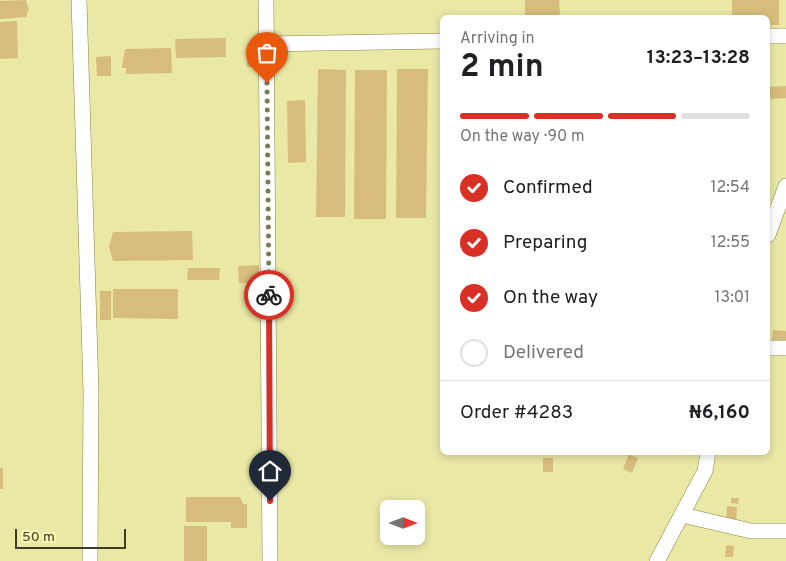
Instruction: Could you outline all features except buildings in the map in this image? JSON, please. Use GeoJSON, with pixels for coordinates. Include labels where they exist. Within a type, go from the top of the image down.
{"type":"FeatureCollection","features":[{"type":"Feature","properties":{"kind":"street"},"geometry":{"type":"LineString","coordinates":[[79,0],[91,392],[90,561]]}},
{"type":"Feature","properties":{"kind":"street"},"geometry":{"type":"LineString","coordinates":[[266,0],[270,561]]}},
{"type":"Feature","properties":{"kind":"street"},"geometry":{"type":"LineString","coordinates":[[770,36],[786,36]]}},
{"type":"Feature","properties":{"kind":"street"},"geometry":{"type":"LineString","coordinates":[[267,44],[440,41]]}},
{"type":"Feature","properties":{"kind":"street"},"geometry":{"type":"LineString","coordinates":[[770,230],[786,186]]}},
{"type":"Feature","properties":{"kind":"street"},"geometry":{"type":"LineString","coordinates":[[770,348],[786,348]]}},
{"type":"Feature","properties":{"kind":"street"},"geometry":{"type":"LineString","coordinates":[[657,561],[705,471],[708,455]]}},
{"type":"Feature","properties":{"kind":"street"},"geometry":{"type":"LineString","coordinates":[[682,515],[751,531],[786,531]]}},
{"type":"Feature","properties":{"kind":"way so far"},"geometry":{"type":"LineString","coordinates":[[267,83],[269,295]]}},
{"type":"Feature","properties":{"kind":"route"},"geometry":{"type":"LineString","coordinates":[[269,295],[270,501]]}}]}
